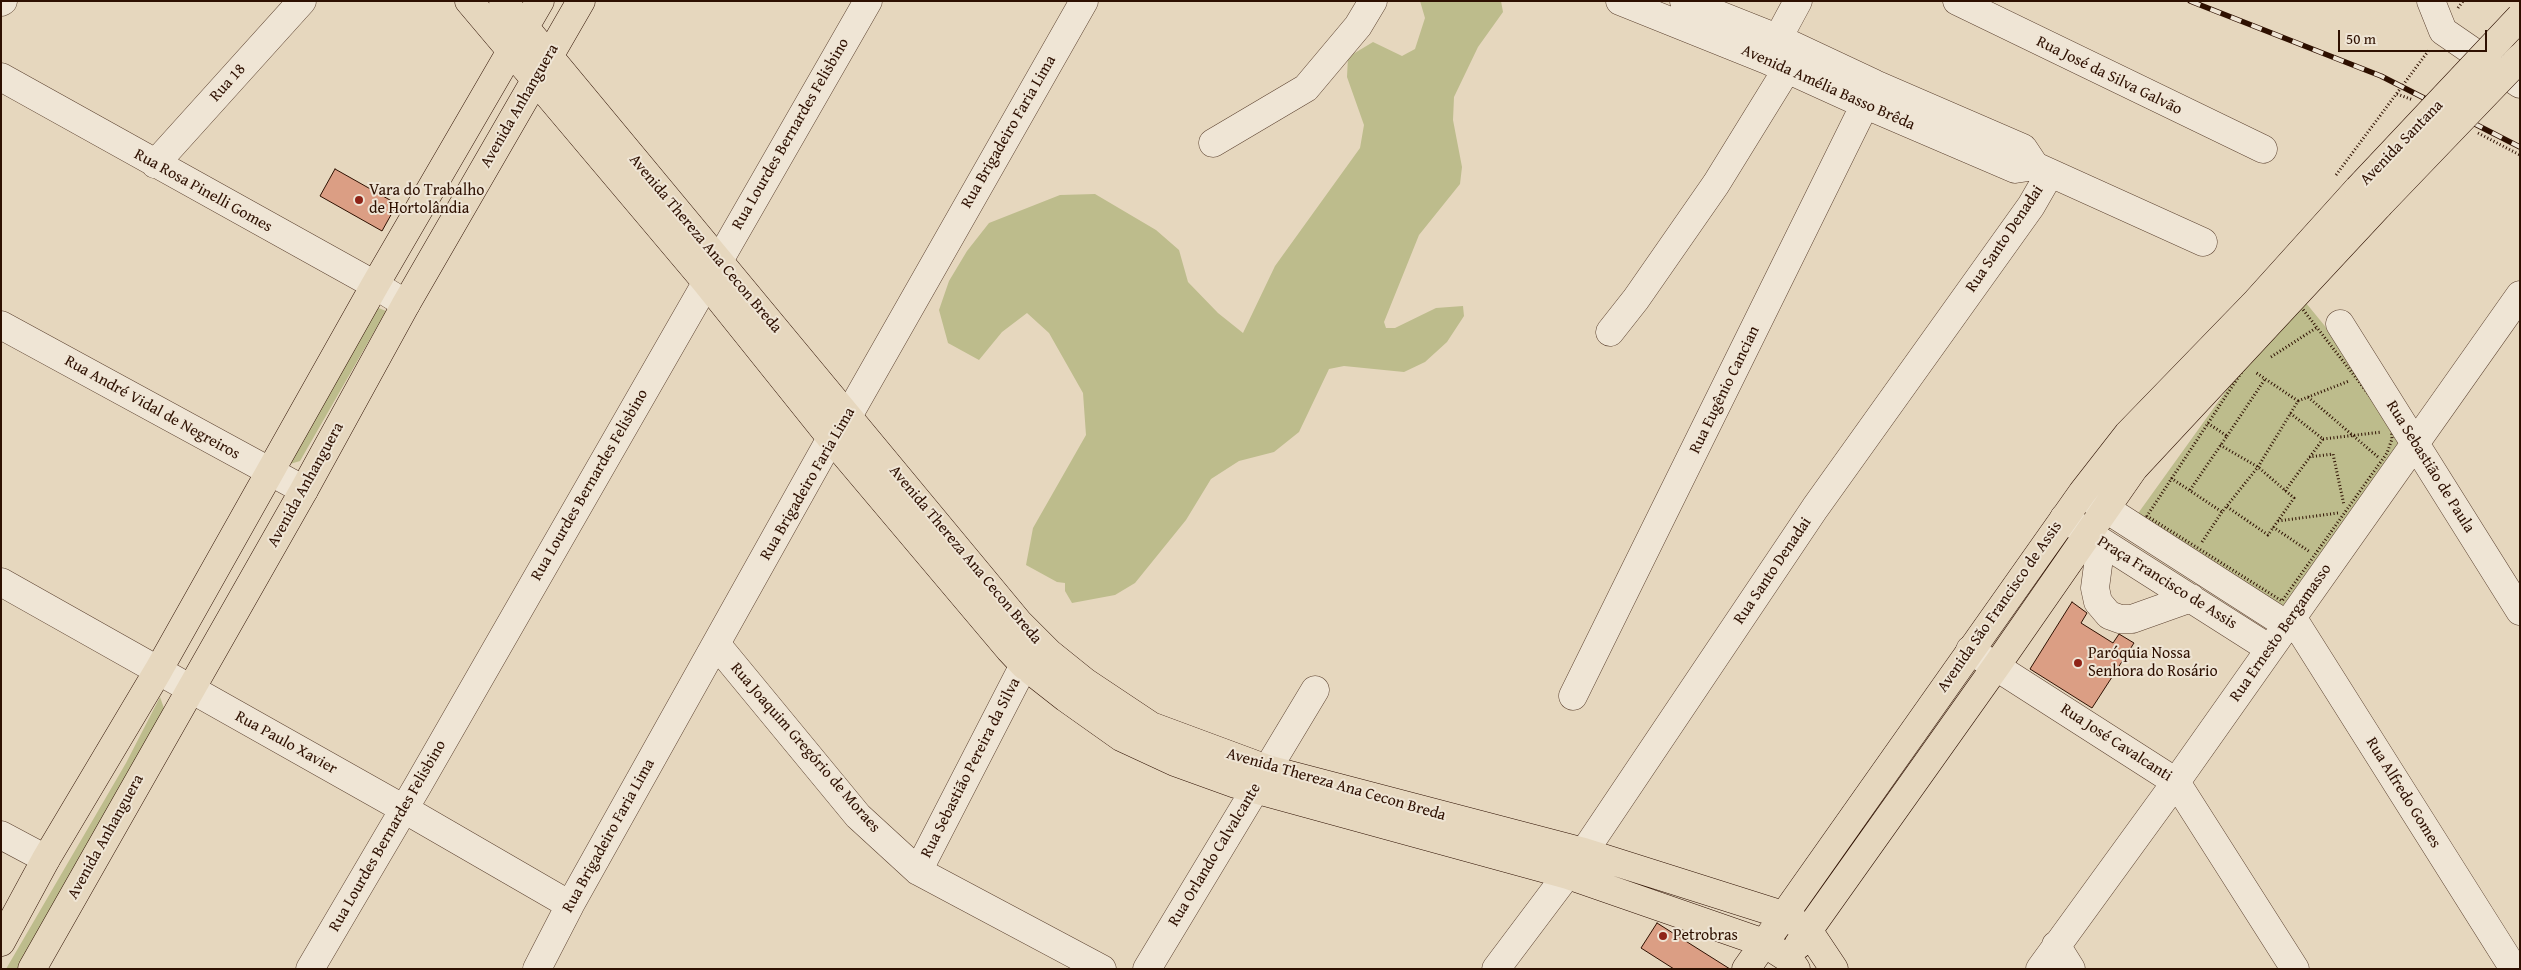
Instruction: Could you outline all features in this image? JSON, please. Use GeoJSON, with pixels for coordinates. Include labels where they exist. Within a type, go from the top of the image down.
{"type":"FeatureCollection","features":[{"type":"Feature","properties":{"kind":"main road","name":"Avenida Thereza Ana Cecon Breda"},"geometry":{"type":"LineString","coordinates":[[469,1],[534,81],[848,416],[1019,623],[1049,653],[1085,682],[1151,726],[1261,779],[1568,875],[1764,943],[1789,965]]}},
{"type":"Feature","properties":{"kind":"main road","name":"Avenida Thereza Ana Cecon Breda"},"geometry":{"type":"LineString","coordinates":[[503,1],[712,271],[831,438],[1024,665],[1121,737],[1175,762],[1261,779],[1584,852],[1782,915],[1808,930],[1834,969]]}},
{"type":"Feature","properties":{"kind":"main road"},"geometry":{"type":"LineString","coordinates":[[1,942],[46,859],[158,671],[374,285],[540,1]]}},
{"type":"Feature","properties":{"kind":"main road","name":"Avenida Anhanguera"},"geometry":{"type":"LineString","coordinates":[[32,969],[304,490],[406,304],[581,1]]}},
{"type":"Feature","properties":{"kind":"main road","name":"Avenida Santana"},"geometry":{"type":"LineString","coordinates":[[2297,274],[2357,190],[2520,17]]}},
{"type":"Feature","properties":{"kind":"main road","name":"Avenida Santana"},"geometry":{"type":"LineString","coordinates":[[2357,190],[2520,58]]}},
{"type":"Feature","properties":{"kind":"main road","name":"Avenida São Francisco de Assis"},"geometry":{"type":"LineString","coordinates":[[1789,965],[1808,930],[1997,666],[2095,537],[2105,508],[2134,468],[2198,416],[2297,274]]}},
{"type":"Feature","properties":{"kind":"main road","name":"Avenida São Francisco de Assis"},"geometry":{"type":"LineString","coordinates":[[1746,969],[1782,915],[2064,518],[2128,434],[2297,274]]}},
{"type":"Feature","properties":{"kind":"street","name":"Rua 18"},"geometry":{"type":"LineString","coordinates":[[155,164],[302,1]]}},
{"type":"Feature","properties":{"kind":"street","name":"Rua Lourdes Bernardes Felisbino"},"geometry":{"type":"LineString","coordinates":[[310,969],[404,809],[868,1]]}},
{"type":"Feature","properties":{"kind":"street","name":"Rua Brigadeiro Faria Lima"},"geometry":{"type":"LineString","coordinates":[[537,969],[570,905],[831,438],[848,416],[1084,1]]}},
{"type":"Feature","properties":{"kind":"street"},"geometry":{"type":"LineString","coordinates":[[1213,143],[1306,88],[1358,26],[1373,1]]}},
{"type":"Feature","properties":{"kind":"street","name":"Avenida Amélia Basso Brêda"},"geometry":{"type":"LineString","coordinates":[[1620,1],[1777,56],[1870,94],[2023,148],[2042,169],[2203,242]]}},
{"type":"Feature","properties":{"kind":"street","name":"Avenida Amélia Basso Brêda"},"geometry":{"type":"LineString","coordinates":[[1684,1],[1777,56]]}},
{"type":"Feature","properties":{"kind":"street"},"geometry":{"type":"LineString","coordinates":[[1610,332],[1636,300],[1716,184],[1777,56],[1798,1]]}},
{"type":"Feature","properties":{"kind":"street","name":"Rua José da Silva Galvão"},"geometry":{"type":"LineString","coordinates":[[1957,1],[2263,149]]}},
{"type":"Feature","properties":{"kind":"street"},"geometry":{"type":"LineString","coordinates":[[2436,14],[2520,84]]}},
{"type":"Feature","properties":{"kind":"street","name":"Rua Rosa Pinelli Gomes"},"geometry":{"type":"LineString","coordinates":[[1,77],[406,304]]}},
{"type":"Feature","properties":{"kind":"street","name":"Rua Eugênio Cancian"},"geometry":{"type":"LineString","coordinates":[[1573,696],[1870,94]]}},
{"type":"Feature","properties":{"kind":"street","name":"Rua Santo Denadai"},"geometry":{"type":"LineString","coordinates":[[1496,969],[1568,875],[1815,508],[2031,206],[2042,169]]}},
{"type":"Feature","properties":{"kind":"street","name":"Rua Ernesto Bergamasso"},"geometry":{"type":"LineString","coordinates":[[2040,969],[2056,944],[2176,782],[2290,621],[2403,437],[2520,295]]}},
{"type":"Feature","properties":{"kind":"street","name":"Rua André Vidal de Negreiros"},"geometry":{"type":"LineString","coordinates":[[1,325],[304,490]]}},
{"type":"Feature","properties":{"kind":"street","name":"Rua Sebastião de Paula"},"geometry":{"type":"LineString","coordinates":[[2328,326],[2520,611]]}},
{"type":"Feature","properties":{"kind":"street","name":"Praça Francisco de Assis"},"geometry":{"type":"LineString","coordinates":[[2082,493],[2290,621]]}},
{"type":"Feature","properties":{"kind":"street","name":"Praça Francisco de Assis"},"geometry":{"type":"LineString","coordinates":[[2064,518],[2270,648]]}},
{"type":"Feature","properties":{"kind":"street"},"geometry":{"type":"LineString","coordinates":[[2095,537],[2095,588],[2098,602],[2109,614],[2120,618],[2132,619],[2191,598]]}},
{"type":"Feature","properties":{"kind":"street","name":"Rua Paulo Xavier"},"geometry":{"type":"LineString","coordinates":[[1,582],[404,809],[570,905]]}},
{"type":"Feature","properties":{"kind":"street","name":"Rua Alfredo Gomes"},"geometry":{"type":"LineString","coordinates":[[2290,621],[2514,969]]}},
{"type":"Feature","properties":{"kind":"street","name":"Rua Joaquim Gregório de Moraes"},"geometry":{"type":"LineString","coordinates":[[717,645],[858,816],[918,871],[1102,969]]}},
{"type":"Feature","properties":{"kind":"street","name":"Rua José Cavalcanti"},"geometry":{"type":"LineString","coordinates":[[1970,650],[2176,782],[2295,969]]}},
{"type":"Feature","properties":{"kind":"street","name":"Rua Sebastião Pereira da Silva"},"geometry":{"type":"LineString","coordinates":[[918,871],[1024,665]]}},
{"type":"Feature","properties":{"kind":"street","name":"Rua Orlando Calvalcante"},"geometry":{"type":"LineString","coordinates":[[1147,969],[1315,690]]}},
{"type":"Feature","properties":{"kind":"street"},"geometry":{"type":"LineString","coordinates":[[1,835],[46,859]]}},
{"type":"Feature","properties":{"kind":"street"},"geometry":{"type":"LineString","coordinates":[[2056,944],[2072,969]]}},
{"type":"Feature","properties":{"kind":"path"},"geometry":{"type":"LineString","coordinates":[[2357,190],[2436,14],[2450,17],[2463,1]]}},
{"type":"Feature","properties":{"kind":"path"},"geometry":{"type":"LineString","coordinates":[[2301,307],[2328,326],[2356,379],[2403,437],[2392,439],[2382,460],[2282,601],[2147,516],[2171,478],[2198,416],[2301,307]]}},
{"type":"Feature","properties":{"kind":"path"},"geometry":{"type":"LineString","coordinates":[[2268,359],[2328,326]]}},
{"type":"Feature","properties":{"kind":"path"},"geometry":{"type":"LineString","coordinates":[[2252,370],[2260,364]]}},
{"type":"Feature","properties":{"kind":"path"},"geometry":{"type":"LineString","coordinates":[[2245,367],[2298,401]]}},
{"type":"Feature","properties":{"kind":"path"},"geometry":{"type":"LineString","coordinates":[[2190,490],[2265,379]]}},
{"type":"Feature","properties":{"kind":"path"},"geometry":{"type":"LineString","coordinates":[[2198,547],[2226,506],[2258,467],[2298,401],[2356,379]]}},
{"type":"Feature","properties":{"kind":"path"},"geometry":{"type":"LineString","coordinates":[[2308,397],[2382,460]]}},
{"type":"Feature","properties":{"kind":"path"},"geometry":{"type":"LineString","coordinates":[[2290,413],[2323,438],[2352,435],[2403,437]]}},
{"type":"Feature","properties":{"kind":"path"},"geometry":{"type":"LineString","coordinates":[[2198,416],[2227,436]]}},
{"type":"Feature","properties":{"kind":"path"},"geometry":{"type":"LineString","coordinates":[[2284,491],[2323,438]]}},
{"type":"Feature","properties":{"kind":"path"},"geometry":{"type":"LineString","coordinates":[[2220,445],[2258,467],[2294,498],[2268,535],[2226,506]]}},
{"type":"Feature","properties":{"kind":"path"},"geometry":{"type":"LineString","coordinates":[[2309,457],[2333,454],[2345,512]]}},
{"type":"Feature","properties":{"kind":"path"},"geometry":{"type":"LineString","coordinates":[[2171,478],[2222,512]]}},
{"type":"Feature","properties":{"kind":"path"},"geometry":{"type":"LineString","coordinates":[[2278,521],[2345,512]]}},
{"type":"Feature","properties":{"kind":"path"},"geometry":{"type":"LineString","coordinates":[[2273,527],[2314,556]]}},
{"type":"Feature","properties":{"kind":"shaded area"},"geometry":{"type":"Polygon","coordinates":[[[1420,1],[1501,1],[1503,12],[1478,47],[1454,97],[1453,120],[1462,167],[1460,184],[1419,235],[1384,322],[1386,328],[1395,328],[1436,308],[1463,306],[1464,316],[1447,342],[1425,362],[1404,372],[1344,366],[1329,369],[1299,432],[1274,452],[1239,461],[1211,479],[1186,520],[1135,583],[1115,595],[1072,603],[1065,591],[1065,583],[1057,582],[1026,565],[1033,528],[1086,435],[1083,393],[1049,333],[1027,313],[1002,332],[979,360],[948,343],[939,310],[949,281],[967,251],[989,223],[1060,195],[1095,194],[1156,230],[1179,250],[1188,282],[1218,313],[1243,333],[1275,266],[1360,148],[1364,125],[1347,77],[1348,57],[1373,42],[1402,56],[1415,49],[1425,18],[1420,1]]]}},
{"type":"Feature","properties":{"kind":"shaded area"},"geometry":{"type":"Polygon","coordinates":[[[2297,292],[2383,397],[2399,421],[2400,449],[2284,613],[2134,519],[2297,292]]]}},
{"type":"Feature","properties":{"kind":"shaded area"},"geometry":{"type":"Polygon","coordinates":[[[376,307],[386,311],[300,461],[290,464],[376,307]]]}},
{"type":"Feature","properties":{"kind":"shaded area"},"geometry":{"type":"Polygon","coordinates":[[[160,697],[166,714],[17,969],[6,969],[126,763],[160,697]]]}},
{"type":"Feature","properties":{"kind":"building","name":"Vara do Trabalho de Hortolândia"},"geometry":{"type":"Polygon","coordinates":[[[335,169],[397,204],[382,231],[320,196],[335,169]]]}},
{"type":"Feature","properties":{"kind":"building","name":"Paróquia Nossa Senhora do Rosário"},"geometry":{"type":"Polygon","coordinates":[[[2072,602],[2087,613],[2081,623],[2113,643],[2119,634],[2134,643],[2092,708],[2030,669],[2072,602]]]}},
{"type":"Feature","properties":{"kind":"building","name":"Petrobras"},"geometry":{"type":"Polygon","coordinates":[[[1657,923],[1730,969],[1674,969],[1641,948],[1657,923]]]}},
{"type":"Feature","properties":{"kind":"railway"},"geometry":{"type":"LineString","coordinates":[[2190,1],[2381,76],[2520,147]]}},
{"type":"Feature","properties":{"kind":"place","name":"Vara do Trabalho de Hortolândia"},"geometry":{"type":"Point","coordinates":[359,200]}},
{"type":"Feature","properties":{"kind":"place","name":"Paróquia Nossa Senhora do Rosário"},"geometry":{"type":"Point","coordinates":[2078,663]}},
{"type":"Feature","properties":{"kind":"place","name":"Petrobras"},"geometry":{"type":"Point","coordinates":[1663,936]}}]}
